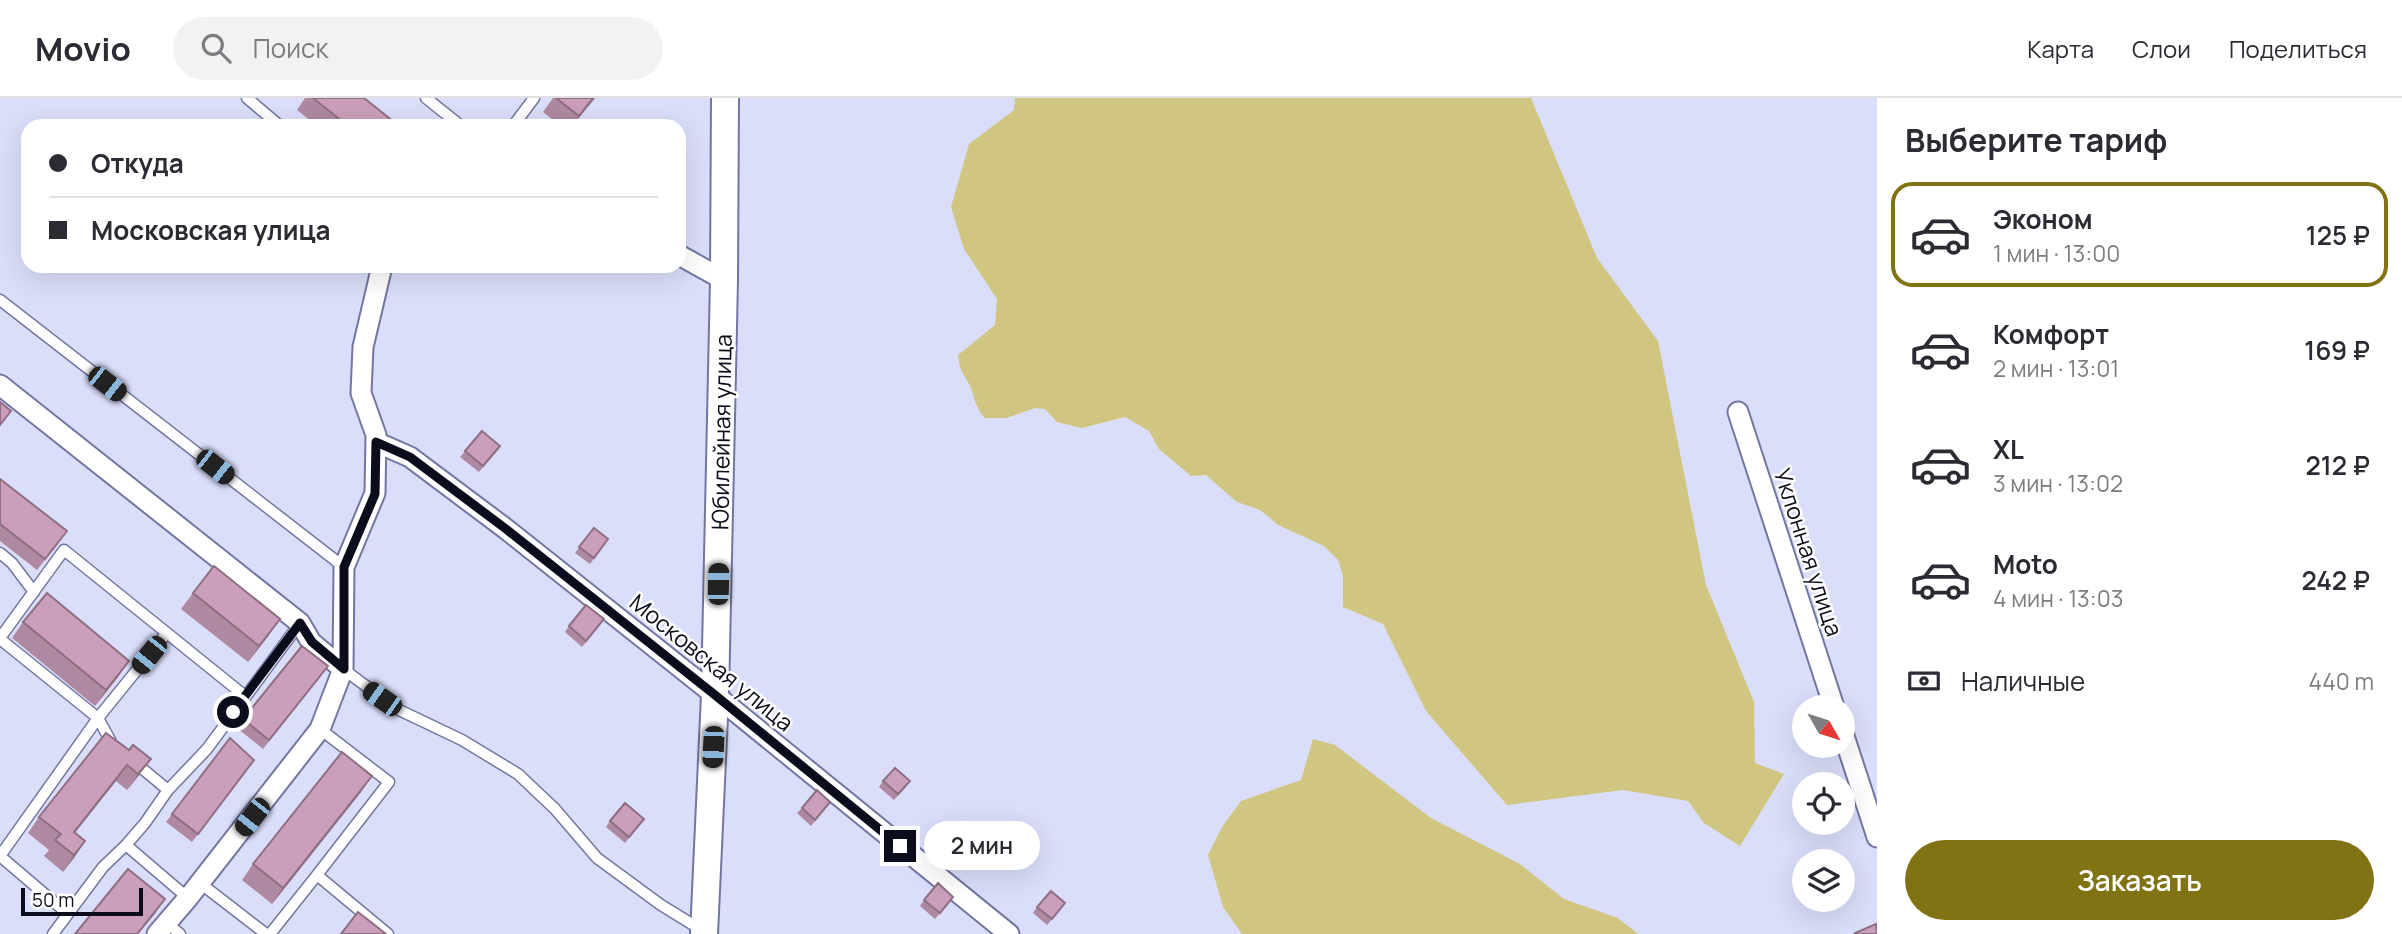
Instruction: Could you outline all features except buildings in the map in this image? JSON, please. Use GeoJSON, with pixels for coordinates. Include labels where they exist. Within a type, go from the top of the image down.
{"type":"FeatureCollection","features":[{"type":"Feature","properties":{"kind":"main road","name":"Юбилейная улица"},"geometry":{"type":"LineString","coordinates":[[704,933],[715,695],[725,98]]}},
{"type":"Feature","properties":{"kind":"street"},"geometry":{"type":"LineString","coordinates":[[686,259],[724,279]]}},
{"type":"Feature","properties":{"kind":"street"},"geometry":{"type":"LineString","coordinates":[[168,930],[194,891],[320,729],[344,669],[344,567],[375,494],[376,436],[361,393],[363,347],[380,273]]}},
{"type":"Feature","properties":{"kind":"street"},"geometry":{"type":"LineString","coordinates":[[0,385],[300,623],[312,642],[344,669]]}},
{"type":"Feature","properties":{"kind":"street","name":"Уклонная улица"},"geometry":{"type":"LineString","coordinates":[[1738,412],[1830,695]]}},
{"type":"Feature","properties":{"kind":"street","name":"Московская улица"},"geometry":{"type":"LineString","coordinates":[[376,442],[410,457],[506,529],[1009,934]]}},
{"type":"Feature","properties":{"kind":"street"},"geometry":{"type":"LineString","coordinates":[[1851,758],[1877,837]]}},
{"type":"Feature","properties":{"kind":"lane"},"geometry":{"type":"LineString","coordinates":[[247,98],[272,119]]}},
{"type":"Feature","properties":{"kind":"lane"},"geometry":{"type":"LineString","coordinates":[[426,98],[452,119]]}},
{"type":"Feature","properties":{"kind":"lane"},"geometry":{"type":"LineString","coordinates":[[518,119],[534,98]]}},
{"type":"Feature","properties":{"kind":"lane"},"geometry":{"type":"LineString","coordinates":[[0,300],[344,567]]}},
{"type":"Feature","properties":{"kind":"lane"},"geometry":{"type":"LineString","coordinates":[[119,749],[109,741],[98,718],[0,639],[64,550],[245,696]]}},
{"type":"Feature","properties":{"kind":"lane"},"geometry":{"type":"LineString","coordinates":[[0,553],[12,563],[34,592]]}},
{"type":"Feature","properties":{"kind":"lane"},"geometry":{"type":"LineString","coordinates":[[53,934],[103,867],[126,845],[168,790],[206,749],[300,623]]}},
{"type":"Feature","properties":{"kind":"lane"},"geometry":{"type":"LineString","coordinates":[[68,914],[0,856],[98,718],[166,634]]}},
{"type":"Feature","properties":{"kind":"lane"},"geometry":{"type":"LineString","coordinates":[[344,669],[397,709],[462,740],[518,774],[555,809],[597,858],[704,933]]}},
{"type":"Feature","properties":{"kind":"lane"},"geometry":{"type":"LineString","coordinates":[[126,845],[194,891],[268,934],[389,782],[320,729]]}},
{"type":"Feature","properties":{"kind":"lane"},"geometry":{"type":"LineString","coordinates":[[129,757],[168,790]]}},
{"type":"Feature","properties":{"kind":"lane"},"geometry":{"type":"LineString","coordinates":[[317,875],[388,934]]}},
{"type":"Feature","properties":{"kind":"shaded area"},"geometry":{"type":"Polygon","coordinates":[[[1015,98],[1531,98],[1597,258],[1658,341],[1706,585],[1754,702],[1755,763],[1784,774],[1740,846],[1704,823],[1688,801],[1623,790],[1507,805],[1426,711],[1383,624],[1343,607],[1343,576],[1338,560],[1324,546],[1278,525],[1260,510],[1237,502],[1206,475],[1191,476],[1159,449],[1149,431],[1125,417],[1082,428],[1057,422],[1045,409],[1035,408],[1007,418],[985,418],[961,370],[958,355],[995,325],[997,299],[964,249],[951,207],[969,144],[1014,110],[1015,98]]]}},
{"type":"Feature","properties":{"kind":"shaded area"},"geometry":{"type":"Polygon","coordinates":[[[1313,739],[1335,745],[1431,818],[1520,864],[1564,899],[1618,918],[1638,934],[1242,934],[1223,907],[1208,855],[1222,827],[1241,801],[1301,780],[1313,739]]]}},
{"type":"Feature","properties":{"kind":"route"},"geometry":{"type":"LineString","coordinates":[[233,712],[300,623],[312,642],[344,669],[344,567],[375,494],[376,442],[410,457],[506,529],[900,846]]}}]}
